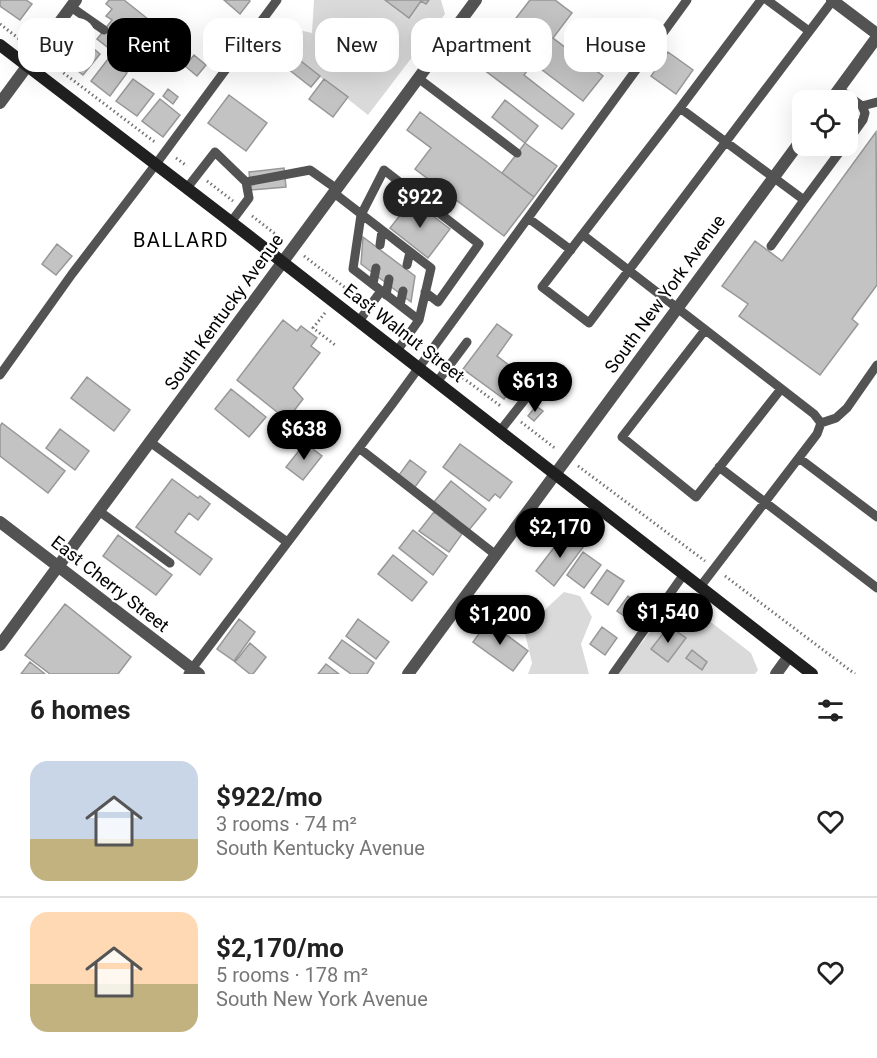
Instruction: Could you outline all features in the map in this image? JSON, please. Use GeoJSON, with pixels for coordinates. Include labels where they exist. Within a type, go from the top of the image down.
{"type":"FeatureCollection","features":[{"type":"Feature","properties":{"kind":"main road","name":"East Walnut Street"},"geometry":{"type":"LineString","coordinates":[[0,45],[18,58]]}},
{"type":"Feature","properties":{"kind":"main road","name":"East Walnut Street"},"geometry":{"type":"LineString","coordinates":[[36,72],[812,674]]}},
{"type":"Feature","properties":{"kind":"street","name":"South Kentucky Avenue"},"geometry":{"type":"LineString","coordinates":[[0,645],[476,0]]}},
{"type":"Feature","properties":{"kind":"street"},"geometry":{"type":"LineString","coordinates":[[833,0],[877,36],[839,89]]}},
{"type":"Feature","properties":{"kind":"street"},"geometry":{"type":"LineString","coordinates":[[63,18],[74,3]]}},
{"type":"Feature","properties":{"kind":"street"},"geometry":{"type":"LineString","coordinates":[[0,103],[23,72]]}},
{"type":"Feature","properties":{"kind":"street","name":"South New York Avenue"},"geometry":{"type":"LineString","coordinates":[[408,674],[792,153]]}},
{"type":"Feature","properties":{"kind":"street","name":"East Cherry Street"},"geometry":{"type":"LineString","coordinates":[[0,522],[193,672]]}},
{"type":"Feature","properties":{"kind":"street"},"geometry":{"type":"LineString","coordinates":[[776,674],[789,656]]}},
{"type":"Feature","properties":{"kind":"lane"},"geometry":{"type":"LineString","coordinates":[[0,375],[72,274],[277,0]]}},
{"type":"Feature","properties":{"kind":"lane"},"geometry":{"type":"LineString","coordinates":[[193,672],[287,542],[419,368],[687,0]]}},
{"type":"Feature","properties":{"kind":"lane"},"geometry":{"type":"LineString","coordinates":[[761,0],[542,287],[589,323],[833,0]]}},
{"type":"Feature","properties":{"kind":"lane"},"geometry":{"type":"LineString","coordinates":[[767,0],[809,31]]}},
{"type":"Feature","properties":{"kind":"lane"},"geometry":{"type":"LineString","coordinates":[[74,3],[104,30]]}},
{"type":"Feature","properties":{"kind":"lane"},"geometry":{"type":"LineString","coordinates":[[418,78],[517,153]]}},
{"type":"Feature","properties":{"kind":"lane"},"geometry":{"type":"LineString","coordinates":[[839,89],[862,106],[865,113],[858,127]]}},
{"type":"Feature","properties":{"kind":"lane"},"geometry":{"type":"LineString","coordinates":[[862,106],[877,102]]}},
{"type":"Feature","properties":{"kind":"lane"},"geometry":{"type":"LineString","coordinates":[[680,108],[804,200]]}},
{"type":"Feature","properties":{"kind":"lane"},"geometry":{"type":"LineString","coordinates":[[188,188],[215,152],[246,182],[249,198],[231,222]]}},
{"type":"Feature","properties":{"kind":"lane"},"geometry":{"type":"LineString","coordinates":[[771,246],[837,156]]}},
{"type":"Feature","properties":{"kind":"lane"},"geometry":{"type":"LineString","coordinates":[[246,182],[310,170],[361,215],[431,268],[419,320],[398,351]]}},
{"type":"Feature","properties":{"kind":"lane"},"geometry":{"type":"LineString","coordinates":[[419,320],[353,269],[361,215],[384,170],[479,244],[438,302],[425,292]]}},
{"type":"Feature","properties":{"kind":"lane"},"geometry":{"type":"LineString","coordinates":[[528,218],[571,250]]}},
{"type":"Feature","properties":{"kind":"lane"},"geometry":{"type":"LineString","coordinates":[[380,245],[382,231]]}},
{"type":"Feature","properties":{"kind":"lane"},"geometry":{"type":"LineString","coordinates":[[583,235],[814,414],[821,423]]}},
{"type":"Feature","properties":{"kind":"lane"},"geometry":{"type":"LineString","coordinates":[[394,254],[396,242]]}},
{"type":"Feature","properties":{"kind":"lane"},"geometry":{"type":"LineString","coordinates":[[407,265],[410,252]]}},
{"type":"Feature","properties":{"kind":"lane"},"geometry":{"type":"LineString","coordinates":[[373,284],[376,268]]}},
{"type":"Feature","properties":{"kind":"lane"},"geometry":{"type":"LineString","coordinates":[[359,321],[384,293],[389,279]]}},
{"type":"Feature","properties":{"kind":"lane"},"geometry":{"type":"LineString","coordinates":[[400,305],[403,291]]}},
{"type":"Feature","properties":{"kind":"lane"},"geometry":{"type":"LineString","coordinates":[[705,330],[622,437],[696,497],[781,389]]}},
{"type":"Feature","properties":{"kind":"lane"},"geometry":{"type":"LineString","coordinates":[[437,382],[467,342]]}},
{"type":"Feature","properties":{"kind":"lane"},"geometry":{"type":"LineString","coordinates":[[821,423],[836,418],[847,408],[877,365]]}},
{"type":"Feature","properties":{"kind":"lane"},"geometry":{"type":"LineString","coordinates":[[500,431],[526,398]]}},
{"type":"Feature","properties":{"kind":"lane"},"geometry":{"type":"LineString","coordinates":[[700,586],[817,434],[821,423]]}},
{"type":"Feature","properties":{"kind":"lane"},"geometry":{"type":"LineString","coordinates":[[150,442],[287,542]]}},
{"type":"Feature","properties":{"kind":"lane"},"geometry":{"type":"LineString","coordinates":[[359,448],[496,555]]}},
{"type":"Feature","properties":{"kind":"lane"},"geometry":{"type":"LineString","coordinates":[[799,458],[877,517]]}},
{"type":"Feature","properties":{"kind":"lane"},"geometry":{"type":"LineString","coordinates":[[719,467],[877,588]]}},
{"type":"Feature","properties":{"kind":"lane"},"geometry":{"type":"LineString","coordinates":[[99,510],[170,563]]}},
{"type":"Feature","properties":{"kind":"lane"},"geometry":{"type":"LineString","coordinates":[[613,674],[684,574]]}},
{"type":"Feature","properties":{"kind":"path"},"geometry":{"type":"LineString","coordinates":[[310,333],[334,302]]}},
{"type":"Feature","properties":{"kind":"path"},"geometry":{"type":"LineString","coordinates":[[314,328],[335,345]]}},
{"type":"Feature","properties":{"kind":"shaded area"},"geometry":{"type":"Polygon","coordinates":[[[314,0],[385,0],[409,18],[421,1],[426,4],[429,0],[441,0],[445,14],[442,18],[411,18],[411,59],[368,115],[303,64],[303,31],[312,33],[314,0]]]}},
{"type":"Feature","properties":{"kind":"shaded area"},"geometry":{"type":"Polygon","coordinates":[[[564,592],[580,596],[592,617],[581,644],[589,674],[528,674],[532,663],[524,629],[564,592]]]}},
{"type":"Feature","properties":{"kind":"shaded area"},"geometry":{"type":"Polygon","coordinates":[[[690,606],[751,653],[758,670],[755,674],[616,674],[666,613],[690,606]]]}},
{"type":"Feature","properties":{"kind":"building"},"geometry":{"type":"Polygon","coordinates":[[[0,0],[26,0],[32,4],[22,18],[18,19],[0,6],[0,0]]]}},
{"type":"Feature","properties":{"kind":"building"},"geometry":{"type":"Polygon","coordinates":[[[109,0],[124,0],[147,18],[109,18],[106,16],[112,9],[106,4],[109,0]]]}},
{"type":"Feature","properties":{"kind":"building"},"geometry":{"type":"Polygon","coordinates":[[[224,0],[249,0],[250,1],[240,14],[224,0]]]}},
{"type":"Feature","properties":{"kind":"building"},"geometry":{"type":"Polygon","coordinates":[[[385,0],[429,0],[426,4],[421,1],[409,18],[385,0]]]}},
{"type":"Feature","properties":{"kind":"building"},"geometry":{"type":"Polygon","coordinates":[[[530,0],[555,0],[572,13],[568,18],[564,18],[564,24],[553,38],[564,46],[564,72],[598,72],[603,76],[583,101],[545,72],[552,72],[552,18],[516,18],[530,0]]]}},
{"type":"Feature","properties":{"kind":"building"},"geometry":{"type":"Polygon","coordinates":[[[107,26],[107,47],[97,39],[107,26]]]}},
{"type":"Feature","properties":{"kind":"building"},"geometry":{"type":"Polygon","coordinates":[[[95,50],[100,54],[95,60],[95,50]]]}},
{"type":"Feature","properties":{"kind":"building"},"geometry":{"type":"Polygon","coordinates":[[[667,53],[693,70],[676,94],[651,76],[654,72],[667,72],[667,53]]]}},
{"type":"Feature","properties":{"kind":"building"},"geometry":{"type":"Polygon","coordinates":[[[194,55],[203,62],[203,69],[197,76],[191,71],[191,59],[194,55]]]}},
{"type":"Feature","properties":{"kind":"building"},"geometry":{"type":"Polygon","coordinates":[[[107,60],[107,72],[127,73],[110,96],[91,81],[107,60]]]}},
{"type":"Feature","properties":{"kind":"building"},"geometry":{"type":"Polygon","coordinates":[[[303,63],[320,76],[311,87],[292,72],[303,72],[303,63]]]}},
{"type":"Feature","properties":{"kind":"building"},"geometry":{"type":"Polygon","coordinates":[[[487,72],[526,72],[524,75],[574,114],[562,129],[487,72]]]}},
{"type":"Feature","properties":{"kind":"building"},"geometry":{"type":"Polygon","coordinates":[[[133,79],[154,94],[137,116],[116,101],[133,79]]]}},
{"type":"Feature","properties":{"kind":"building"},"geometry":{"type":"Polygon","coordinates":[[[324,79],[348,97],[333,117],[309,99],[324,79]]]}},
{"type":"Feature","properties":{"kind":"building"},"geometry":{"type":"Polygon","coordinates":[[[168,89],[178,97],[173,104],[163,96],[168,89]]]}},
{"type":"Feature","properties":{"kind":"building"},"geometry":{"type":"Polygon","coordinates":[[[229,95],[267,123],[246,151],[208,123],[229,95]]]}},
{"type":"Feature","properties":{"kind":"building"},"geometry":{"type":"Polygon","coordinates":[[[160,99],[180,115],[163,137],[142,121],[160,99]]]}},
{"type":"Feature","properties":{"kind":"building"},"geometry":{"type":"Polygon","coordinates":[[[505,100],[538,126],[525,143],[492,117],[505,100]]]}},
{"type":"Feature","properties":{"kind":"building"},"geometry":{"type":"Polygon","coordinates":[[[420,112],[534,197],[504,236],[415,169],[431,148],[407,130],[420,112]]]}},
{"type":"Feature","properties":{"kind":"building"},"geometry":{"type":"Polygon","coordinates":[[[876,132],[877,285],[852,319],[858,324],[820,375],[739,316],[748,304],[722,286],[755,241],[782,261],[876,132]]]}},
{"type":"Feature","properties":{"kind":"building"},"geometry":{"type":"Polygon","coordinates":[[[525,143],[557,166],[534,197],[502,173],[525,143]]]}},
{"type":"Feature","properties":{"kind":"building"},"geometry":{"type":"Polygon","coordinates":[[[284,168],[286,187],[251,190],[249,172],[284,168]]]}},
{"type":"Feature","properties":{"kind":"building"},"geometry":{"type":"Polygon","coordinates":[[[412,200],[450,229],[428,258],[390,228],[412,200]]]}},
{"type":"Feature","properties":{"kind":"building"},"geometry":{"type":"Polygon","coordinates":[[[363,237],[415,276],[411,302],[361,264],[363,237]]]}},
{"type":"Feature","properties":{"kind":"building"},"geometry":{"type":"Polygon","coordinates":[[[57,244],[72,256],[56,275],[42,264],[57,244]]]}},
{"type":"Feature","properties":{"kind":"building"},"geometry":{"type":"Polygon","coordinates":[[[283,320],[297,331],[301,326],[317,338],[311,346],[320,353],[293,388],[303,399],[287,420],[237,380],[283,320]]]}},
{"type":"Feature","properties":{"kind":"building"},"geometry":{"type":"Polygon","coordinates":[[[497,324],[512,335],[497,356],[522,375],[504,399],[463,369],[497,324]]]}},
{"type":"Feature","properties":{"kind":"building"},"geometry":{"type":"Polygon","coordinates":[[[87,377],[130,410],[114,431],[71,398],[87,377]]]}},
{"type":"Feature","properties":{"kind":"building"},"geometry":{"type":"Polygon","coordinates":[[[231,389],[266,417],[249,437],[215,409],[231,389]]]}},
{"type":"Feature","properties":{"kind":"building"},"geometry":{"type":"Polygon","coordinates":[[[536,406],[543,411],[534,421],[528,416],[536,406]]]}},
{"type":"Feature","properties":{"kind":"building"},"geometry":{"type":"Polygon","coordinates":[[[2,423],[65,471],[48,493],[0,456],[0,426],[2,423]]]}},
{"type":"Feature","properties":{"kind":"building"},"geometry":{"type":"Polygon","coordinates":[[[60,429],[89,451],[75,470],[46,448],[60,429]]]}},
{"type":"Feature","properties":{"kind":"building"},"geometry":{"type":"Polygon","coordinates":[[[305,443],[322,456],[303,480],[286,467],[305,443]]]}},
{"type":"Feature","properties":{"kind":"building"},"geometry":{"type":"Polygon","coordinates":[[[460,444],[512,482],[500,498],[495,494],[489,501],[443,467],[460,444]]]}},
{"type":"Feature","properties":{"kind":"building"},"geometry":{"type":"Polygon","coordinates":[[[410,460],[426,472],[415,487],[399,475],[410,460]]]}},
{"type":"Feature","properties":{"kind":"building"},"geometry":{"type":"Polygon","coordinates":[[[172,479],[210,504],[198,520],[189,513],[175,532],[212,559],[200,575],[136,527],[172,479]]]}},
{"type":"Feature","properties":{"kind":"building"},"geometry":{"type":"Polygon","coordinates":[[[451,481],[486,509],[469,530],[434,502],[451,481]]]}},
{"type":"Feature","properties":{"kind":"building"},"geometry":{"type":"Polygon","coordinates":[[[434,512],[462,534],[449,552],[419,531],[434,512]]]}},
{"type":"Feature","properties":{"kind":"building"},"geometry":{"type":"Polygon","coordinates":[[[413,530],[447,556],[433,575],[399,548],[413,530]]]}},
{"type":"Feature","properties":{"kind":"building"},"geometry":{"type":"Polygon","coordinates":[[[566,532],[584,546],[554,586],[536,571],[566,532]]]}},
{"type":"Feature","properties":{"kind":"building"},"geometry":{"type":"Polygon","coordinates":[[[118,535],[172,575],[156,595],[103,556],[118,535]]]}},
{"type":"Feature","properties":{"kind":"building"},"geometry":{"type":"Polygon","coordinates":[[[583,552],[601,565],[584,588],[567,575],[583,552]]]}},
{"type":"Feature","properties":{"kind":"building"},"geometry":{"type":"Polygon","coordinates":[[[393,555],[427,582],[412,601],[378,574],[393,555]]]}},
{"type":"Feature","properties":{"kind":"building"},"geometry":{"type":"Polygon","coordinates":[[[607,570],[624,581],[608,605],[591,593],[607,570]]]}},
{"type":"Feature","properties":{"kind":"building"},"geometry":{"type":"Polygon","coordinates":[[[628,596],[635,602],[639,596],[651,605],[636,624],[617,611],[628,596]]]}},
{"type":"Feature","properties":{"kind":"building"},"geometry":{"type":"Polygon","coordinates":[[[65,604],[131,657],[118,674],[50,674],[25,655],[65,604]]]}},
{"type":"Feature","properties":{"kind":"building"},"geometry":{"type":"Polygon","coordinates":[[[239,619],[255,632],[234,661],[217,649],[239,619]]]}},
{"type":"Feature","properties":{"kind":"building"},"geometry":{"type":"Polygon","coordinates":[[[358,619],[389,642],[376,659],[346,636],[358,619]]]}},
{"type":"Feature","properties":{"kind":"building"},"geometry":{"type":"Polygon","coordinates":[[[488,621],[528,651],[513,671],[473,642],[488,621]]]}},
{"type":"Feature","properties":{"kind":"building"},"geometry":{"type":"Polygon","coordinates":[[[669,626],[686,638],[668,662],[651,649],[669,626]]]}},
{"type":"Feature","properties":{"kind":"building"},"geometry":{"type":"Polygon","coordinates":[[[602,627],[617,638],[605,655],[590,644],[602,627]]]}},
{"type":"Feature","properties":{"kind":"building"},"geometry":{"type":"Polygon","coordinates":[[[342,640],[374,663],[367,674],[351,674],[329,658],[342,640]]]}},
{"type":"Feature","properties":{"kind":"building"},"geometry":{"type":"Polygon","coordinates":[[[250,643],[266,657],[253,674],[235,662],[250,643]]]}},
{"type":"Feature","properties":{"kind":"building"},"geometry":{"type":"Polygon","coordinates":[[[692,650],[707,662],[702,670],[686,658],[692,650]]]}},
{"type":"Feature","properties":{"kind":"building"},"geometry":{"type":"Polygon","coordinates":[[[30,662],[45,674],[21,674],[30,662]]]}},
{"type":"Feature","properties":{"kind":"building"},"geometry":{"type":"Polygon","coordinates":[[[326,664],[339,674],[318,674],[326,664]]]}},
{"type":"Feature","properties":{"kind":"district","name":"BALLARD"},"geometry":{"type":"Point","coordinates":[181,240]}}]}
